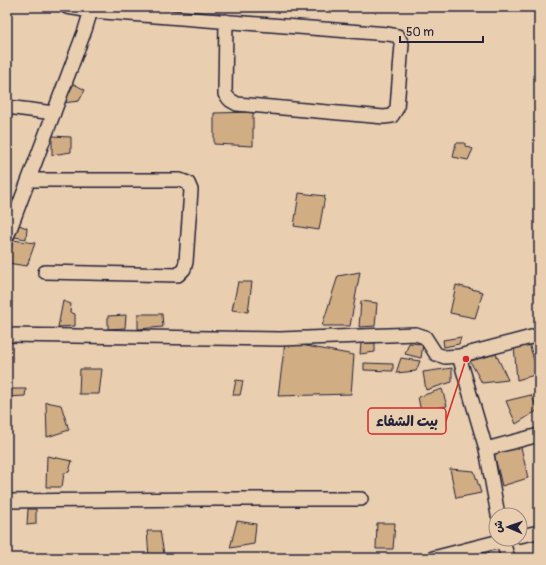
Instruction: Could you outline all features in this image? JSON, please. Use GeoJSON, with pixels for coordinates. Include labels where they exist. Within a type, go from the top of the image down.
{"type":"FeatureCollection","features":[{"type":"Feature","properties":{"kind":"street"},"geometry":{"type":"LineString","coordinates":[[67,7],[398,36],[402,44],[397,108],[392,116],[384,117],[237,104],[230,100],[225,94],[226,21]]}},
{"type":"Feature","properties":{"kind":"street"},"geometry":{"type":"LineString","coordinates":[[7,237],[92,9]]}},
{"type":"Feature","properties":{"kind":"street"},"geometry":{"type":"LineString","coordinates":[[7,107],[54,113]]}},
{"type":"Feature","properties":{"kind":"street"},"geometry":{"type":"LineString","coordinates":[[29,180],[180,180],[188,183],[191,190],[186,262],[184,269],[178,275],[44,272]]}},
{"type":"Feature","properties":{"kind":"street"},"geometry":{"type":"LineString","coordinates":[[7,335],[280,339],[416,334],[425,337],[436,354],[445,357],[459,356],[539,335]]}},
{"type":"Feature","properties":{"kind":"street"},"geometry":{"type":"LineString","coordinates":[[459,356],[486,449],[497,507]]}},
{"type":"Feature","properties":{"kind":"street"},"geometry":{"type":"LineString","coordinates":[[486,449],[539,435]]}},
{"type":"Feature","properties":{"kind":"street"},"geometry":{"type":"LineString","coordinates":[[7,501],[361,499]]}},
{"type":"Feature","properties":{"kind":"street"},"geometry":{"type":"LineString","coordinates":[[528,534],[539,532]]}},
{"type":"Feature","properties":{"kind":"street"},"geometry":{"type":"LineString","coordinates":[[433,558],[488,543]]}},
{"type":"Feature","properties":{"kind":"street"},"geometry":{"type":"LineString","coordinates":[[506,547],[508,558]]}},
{"type":"Feature","properties":{"kind":"building"},"geometry":{"type":"Polygon","coordinates":[[[74,84],[85,90],[79,101],[63,103],[74,84]]]}},
{"type":"Feature","properties":{"kind":"building"},"geometry":{"type":"Polygon","coordinates":[[[253,112],[253,146],[214,144],[214,113],[253,112]]]}},
{"type":"Feature","properties":{"kind":"building"},"geometry":{"type":"Polygon","coordinates":[[[52,136],[71,137],[71,152],[52,155],[52,136]]]}},
{"type":"Feature","properties":{"kind":"building"},"geometry":{"type":"Polygon","coordinates":[[[456,143],[465,143],[465,146],[473,149],[468,160],[453,157],[456,143]]]}},
{"type":"Feature","properties":{"kind":"building"},"geometry":{"type":"Polygon","coordinates":[[[299,193],[325,196],[319,230],[294,226],[299,193]]]}},
{"type":"Feature","properties":{"kind":"building"},"geometry":{"type":"Polygon","coordinates":[[[19,225],[27,228],[26,239],[15,237],[19,225]]]}},
{"type":"Feature","properties":{"kind":"building"},"geometry":{"type":"Polygon","coordinates":[[[13,240],[35,243],[27,266],[7,263],[13,240]]]}},
{"type":"Feature","properties":{"kind":"building"},"geometry":{"type":"Polygon","coordinates":[[[360,272],[350,326],[322,326],[338,276],[360,272]]]}},
{"type":"Feature","properties":{"kind":"building"},"geometry":{"type":"Polygon","coordinates":[[[238,282],[252,282],[248,312],[232,310],[238,282]]]}},
{"type":"Feature","properties":{"kind":"building"},"geometry":{"type":"Polygon","coordinates":[[[456,285],[483,292],[475,318],[450,313],[456,285]]]}},
{"type":"Feature","properties":{"kind":"building"},"geometry":{"type":"Polygon","coordinates":[[[63,301],[71,304],[70,312],[75,314],[75,326],[58,327],[63,301]]]}},
{"type":"Feature","properties":{"kind":"building"},"geometry":{"type":"Polygon","coordinates":[[[361,301],[377,303],[375,326],[359,327],[361,301]]]}},
{"type":"Feature","properties":{"kind":"building"},"geometry":{"type":"Polygon","coordinates":[[[138,314],[162,314],[163,327],[138,329],[138,314]]]}},
{"type":"Feature","properties":{"kind":"building"},"geometry":{"type":"Polygon","coordinates":[[[126,315],[125,328],[108,329],[108,316],[126,315]]]}},
{"type":"Feature","properties":{"kind":"building"},"geometry":{"type":"Polygon","coordinates":[[[461,337],[459,344],[444,347],[443,340],[461,337]]]}},
{"type":"Feature","properties":{"kind":"building"},"geometry":{"type":"Polygon","coordinates":[[[285,342],[354,355],[351,394],[278,396],[285,342]]]}},
{"type":"Feature","properties":{"kind":"building"},"geometry":{"type":"Polygon","coordinates":[[[361,343],[375,343],[375,352],[360,354],[361,343]]]}},
{"type":"Feature","properties":{"kind":"building"},"geometry":{"type":"Polygon","coordinates":[[[409,343],[423,344],[421,358],[405,354],[409,343]]]}},
{"type":"Feature","properties":{"kind":"building"},"geometry":{"type":"Polygon","coordinates":[[[529,343],[538,374],[517,380],[514,345],[529,343]]]}},
{"type":"Feature","properties":{"kind":"building"},"geometry":{"type":"Polygon","coordinates":[[[496,354],[508,380],[482,383],[470,361],[496,354]]]}},
{"type":"Feature","properties":{"kind":"building"},"geometry":{"type":"Polygon","coordinates":[[[401,358],[420,361],[416,371],[396,373],[401,358]]]}},
{"type":"Feature","properties":{"kind":"building"},"geometry":{"type":"Polygon","coordinates":[[[364,363],[393,364],[393,371],[364,370],[364,363]]]}},
{"type":"Feature","properties":{"kind":"building"},"geometry":{"type":"Polygon","coordinates":[[[452,368],[452,382],[426,390],[423,372],[452,368]]]}},
{"type":"Feature","properties":{"kind":"building"},"geometry":{"type":"Polygon","coordinates":[[[80,369],[102,369],[99,394],[79,394],[80,369]]]}},
{"type":"Feature","properties":{"kind":"building"},"geometry":{"type":"Polygon","coordinates":[[[236,380],[243,381],[240,395],[233,395],[236,380]]]}},
{"type":"Feature","properties":{"kind":"building"},"geometry":{"type":"Polygon","coordinates":[[[7,389],[26,389],[25,396],[7,397],[7,389]]]}},
{"type":"Feature","properties":{"kind":"building"},"geometry":{"type":"Polygon","coordinates":[[[442,389],[447,406],[421,412],[418,397],[442,389]]]}},
{"type":"Feature","properties":{"kind":"building"},"geometry":{"type":"Polygon","coordinates":[[[531,395],[538,410],[516,424],[506,401],[531,395]]]}},
{"type":"Feature","properties":{"kind":"building"},"geometry":{"type":"Polygon","coordinates":[[[46,402],[61,405],[69,430],[47,437],[46,402]]]}},
{"type":"Feature","properties":{"kind":"building"},"geometry":{"type":"Polygon","coordinates":[[[521,447],[528,478],[502,486],[494,453],[521,447]]]}},
{"type":"Feature","properties":{"kind":"building"},"geometry":{"type":"Polygon","coordinates":[[[47,456],[72,461],[69,472],[64,473],[62,487],[46,487],[47,456]]]}},
{"type":"Feature","properties":{"kind":"building"},"geometry":{"type":"Polygon","coordinates":[[[450,469],[474,471],[481,493],[456,498],[450,469]]]}},
{"type":"Feature","properties":{"kind":"building"},"geometry":{"type":"Polygon","coordinates":[[[28,509],[36,509],[36,524],[27,525],[28,509]]]}},
{"type":"Feature","properties":{"kind":"building"},"geometry":{"type":"Polygon","coordinates":[[[237,521],[256,524],[254,544],[230,548],[237,521]]]}},
{"type":"Feature","properties":{"kind":"building"},"geometry":{"type":"Polygon","coordinates":[[[377,523],[395,523],[393,549],[376,549],[377,523]]]}},
{"type":"Feature","properties":{"kind":"building"},"geometry":{"type":"Polygon","coordinates":[[[147,531],[160,531],[164,554],[149,557],[147,531]]]}},
{"type":"Feature","properties":{"kind":"building"},"geometry":{"type":"Polygon","coordinates":[[[10,550],[9,558],[7,558],[7,551],[10,550]]]}},
{"type":"Feature","properties":{"kind":"building"},"geometry":{"type":"Polygon","coordinates":[[[488,553],[490,558],[479,558],[488,553]]]}},
{"type":"Feature","properties":{"kind":"place","name":"بيت الشفاء"},"geometry":{"type":"Point","coordinates":[466,359]}}]}
